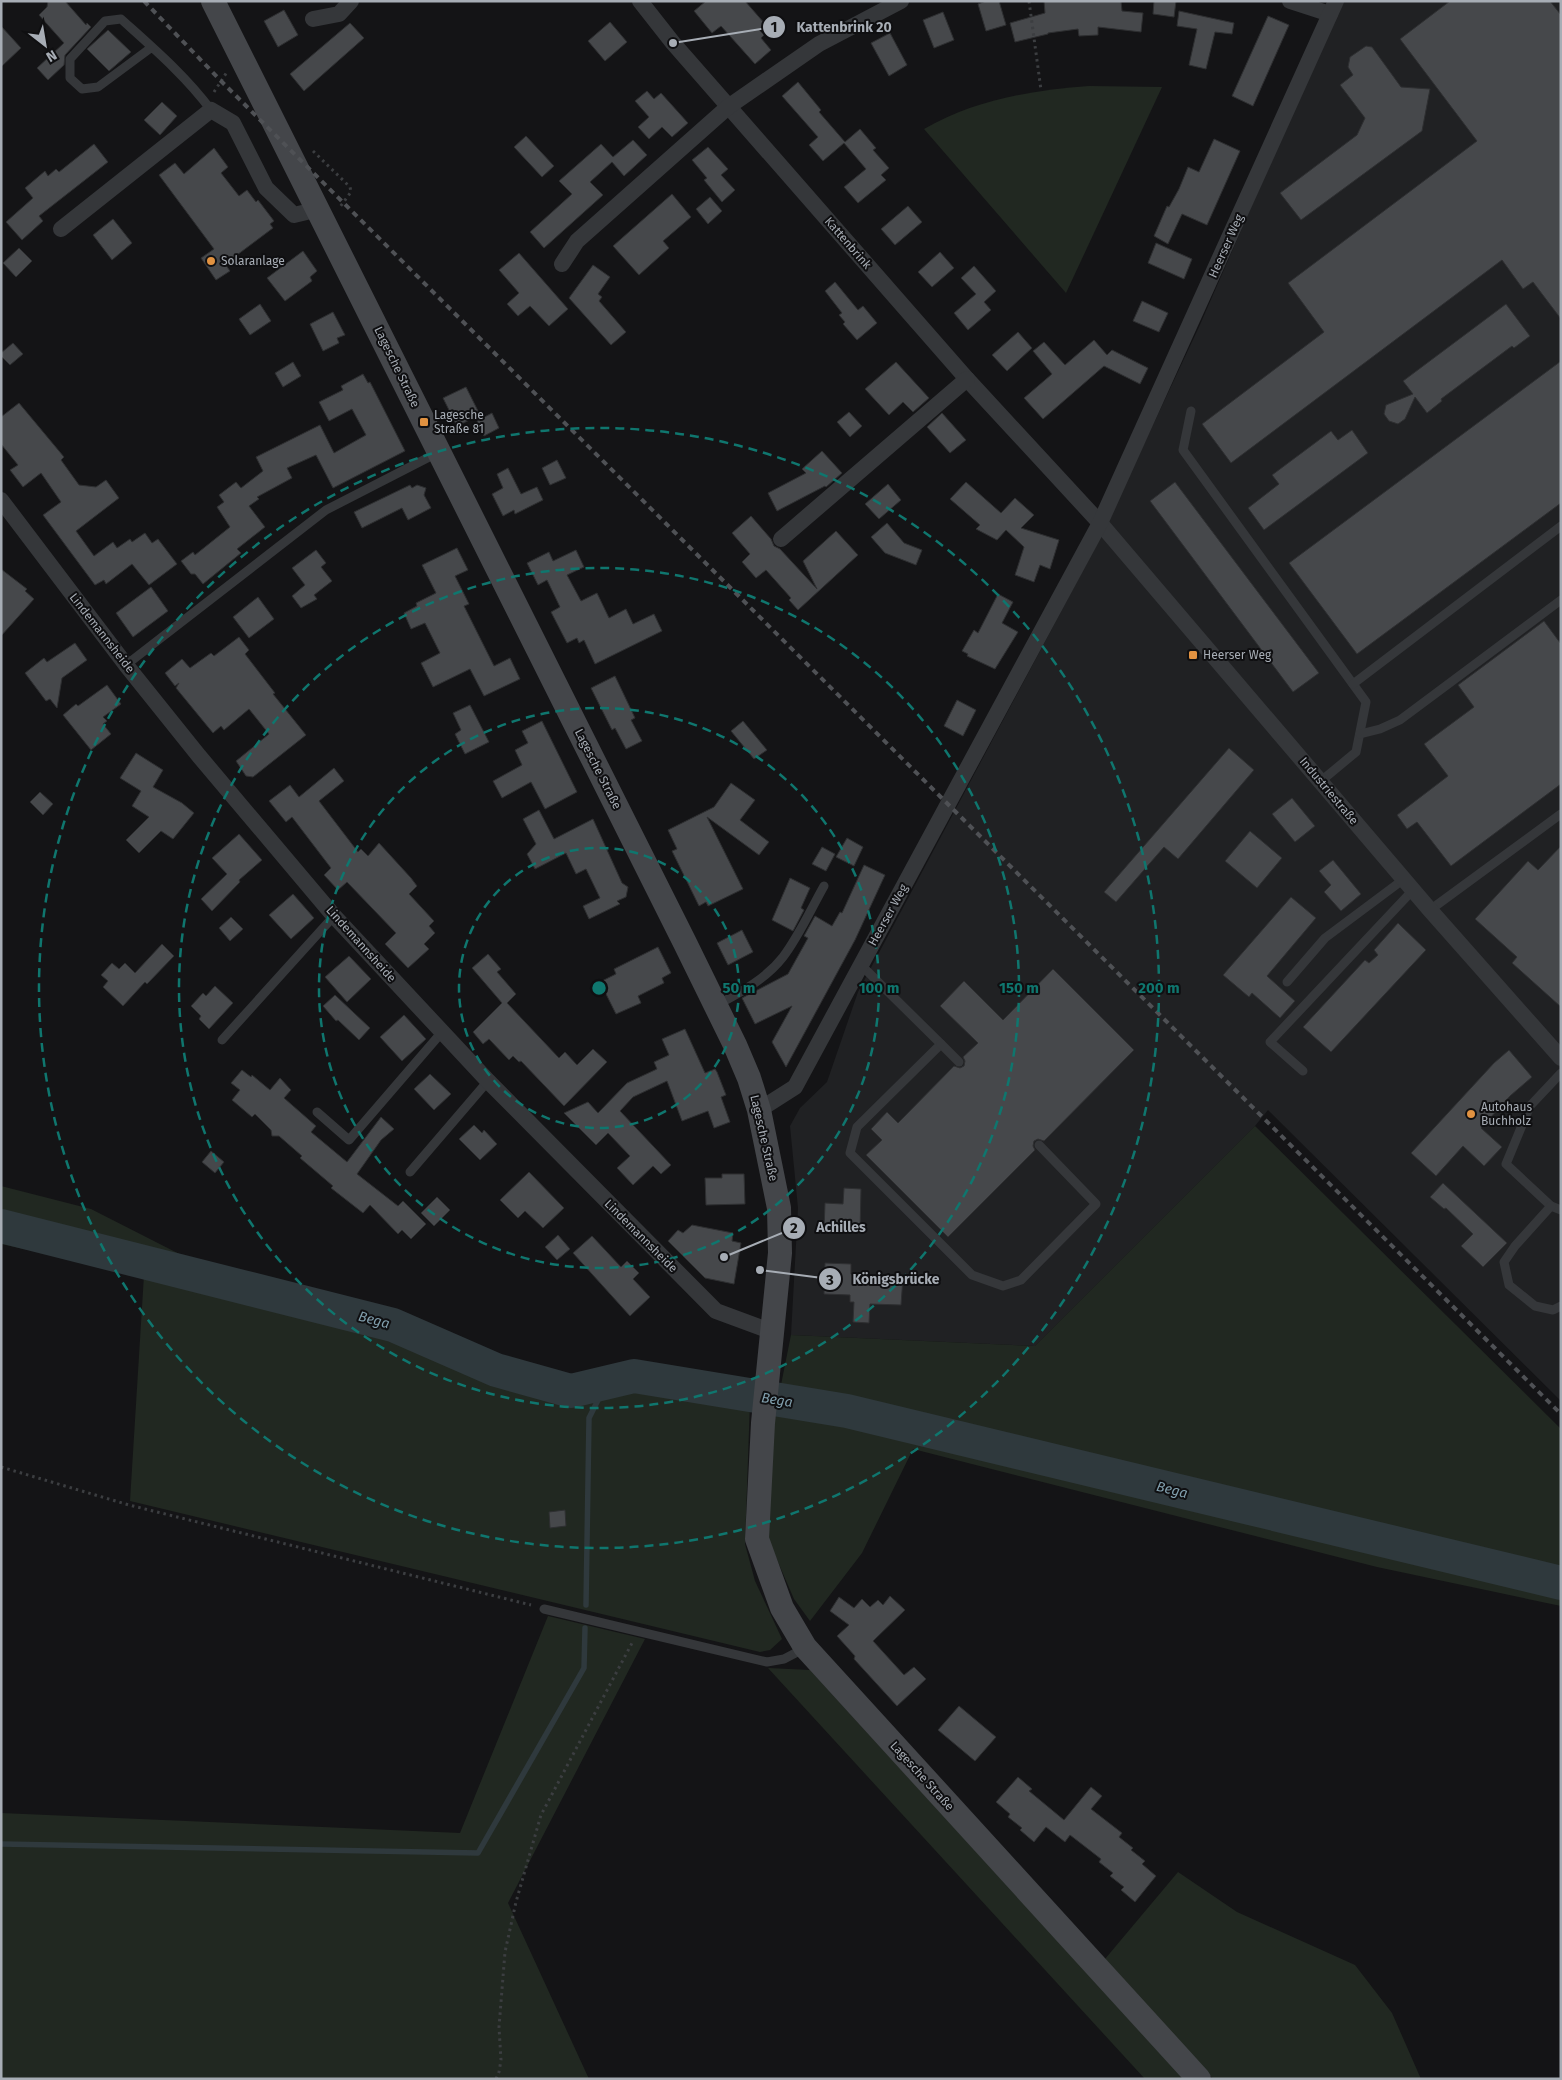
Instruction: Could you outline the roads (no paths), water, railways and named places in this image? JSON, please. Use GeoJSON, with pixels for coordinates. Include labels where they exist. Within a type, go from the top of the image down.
{"type":"FeatureCollection","features":[{"type":"Feature","properties":{"kind":"street","name":"Lagesche Straße"},"geometry":{"type":"LineString","coordinates":[[214,1],[716,1006],[735,1046],[759,1110],[779,1208],[780,1252],[763,1423],[757,1538],[782,1608],[805,1648],[1199,2079]]}},
{"type":"Feature","properties":{"kind":"street"},"geometry":{"type":"LineString","coordinates":[[313,19],[339,14],[351,1]]}},
{"type":"Feature","properties":{"kind":"street","name":"Kattenbrink"},"geometry":{"type":"LineString","coordinates":[[640,1],[728,107],[967,379],[1100,523]]}},
{"type":"Feature","properties":{"kind":"street"},"geometry":{"type":"LineString","coordinates":[[562,264],[577,241],[728,107],[820,44],[901,1]]}},
{"type":"Feature","properties":{"kind":"street"},"geometry":{"type":"LineString","coordinates":[[1290,1],[1333,8]]}},
{"type":"Feature","properties":{"kind":"street","name":"Heerser Weg"},"geometry":{"type":"LineString","coordinates":[[759,1110],[795,1087],[1100,523],[1333,8]]}},
{"type":"Feature","properties":{"kind":"street"},"geometry":{"type":"LineString","coordinates":[[61,229],[209,107],[233,122],[266,188],[294,215],[319,209]]}},
{"type":"Feature","properties":{"kind":"street"},"geometry":{"type":"LineString","coordinates":[[781,539],[967,379]]}},
{"type":"Feature","properties":{"kind":"street","name":"Lindemannsheide"},"geometry":{"type":"LineString","coordinates":[[1,500],[126,665],[199,756],[334,916],[488,1081],[716,1311],[773,1332]]}},
{"type":"Feature","properties":{"kind":"street","name":"Industriestraße"},"geometry":{"type":"LineString","coordinates":[[1100,523],[1430,910],[1561,1058]]}},
{"type":"Feature","properties":{"kind":"lane"},"geometry":{"type":"LineString","coordinates":[[152,47],[98,87],[82,89],[70,78],[70,59],[105,20],[121,19],[152,47],[209,107]]}},
{"type":"Feature","properties":{"kind":"lane"},"geometry":{"type":"LineString","coordinates":[[1191,411],[1183,450],[1366,702],[1356,752],[1321,781]]}},
{"type":"Feature","properties":{"kind":"lane"},"geometry":{"type":"LineString","coordinates":[[126,665],[326,510],[439,451]]}},
{"type":"Feature","properties":{"kind":"lane"},"geometry":{"type":"LineString","coordinates":[[1353,684],[1561,526]]}},
{"type":"Feature","properties":{"kind":"lane"},"geometry":{"type":"LineString","coordinates":[[1360,734],[1380,729],[1400,720],[1561,600]]}},
{"type":"Feature","properties":{"kind":"lane"},"geometry":{"type":"LineString","coordinates":[[1430,910],[1561,814]]}},
{"type":"Feature","properties":{"kind":"lane"},"geometry":{"type":"LineString","coordinates":[[1286,982],[1325,938],[1409,885]]}},
{"type":"Feature","properties":{"kind":"lane"},"geometry":{"type":"LineString","coordinates":[[1304,1071],[1270,1042],[1409,885]]}},
{"type":"Feature","properties":{"kind":"lane"},"geometry":{"type":"LineString","coordinates":[[716,1006],[746,990],[783,957],[824,886]]}},
{"type":"Feature","properties":{"kind":"lane"},"geometry":{"type":"LineString","coordinates":[[222,1040],[334,916]]}},
{"type":"Feature","properties":{"kind":"lane"},"geometry":{"type":"LineString","coordinates":[[860,965],[959,1062]]}},
{"type":"Feature","properties":{"kind":"lane"},"geometry":{"type":"LineString","coordinates":[[317,1112],[349,1140],[442,1032]]}},
{"type":"Feature","properties":{"kind":"lane"},"geometry":{"type":"LineString","coordinates":[[941,1044],[857,1127],[850,1153],[972,1275],[1003,1286],[1021,1280],[1096,1204],[1039,1145]]}},
{"type":"Feature","properties":{"kind":"lane"},"geometry":{"type":"LineString","coordinates":[[1561,1073],[1530,1106],[1506,1164],[1551,1206],[1561,1210]]}},
{"type":"Feature","properties":{"kind":"lane"},"geometry":{"type":"LineString","coordinates":[[410,1172],[488,1081]]}},
{"type":"Feature","properties":{"kind":"lane"},"geometry":{"type":"LineString","coordinates":[[1551,1206],[1515,1246],[1504,1262],[1509,1285],[1515,1290],[1536,1306],[1553,1310],[1561,1306]]}},
{"type":"Feature","properties":{"kind":"lane"},"geometry":{"type":"LineString","coordinates":[[544,1608],[767,1662],[784,1659],[805,1648]]}},
{"type":"Feature","properties":{"kind":"waterway","name":"Bega"},"geometry":{"type":"LineString","coordinates":[[1,1226],[393,1325],[496,1370],[571,1391],[634,1376],[847,1411],[1561,1583]]}},
{"type":"Feature","properties":{"kind":"waterway"},"geometry":{"type":"LineString","coordinates":[[586,1605],[589,1418],[607,1382]]}},
{"type":"Feature","properties":{"kind":"waterway"},"geometry":{"type":"LineString","coordinates":[[1,1844],[478,1853],[584,1668],[585,1628]]}},
{"type":"Feature","properties":{"kind":"railway"},"geometry":{"type":"LineString","coordinates":[[144,1],[221,81],[1561,1414]]}},
{"type":"Feature","properties":{"kind":"place","name":"Kattenbrink 20"},"geometry":{"type":"Point","coordinates":[673,43]}},
{"type":"Feature","properties":{"kind":"place","name":"Solaranlage"},"geometry":{"type":"Point","coordinates":[211,261]}},
{"type":"Feature","properties":{"kind":"place","name":"Lagesche Straße 81"},"geometry":{"type":"Point","coordinates":[424,422]}},
{"type":"Feature","properties":{"kind":"place","name":"Heerser Weg"},"geometry":{"type":"Point","coordinates":[1193,655]}},
{"type":"Feature","properties":{"kind":"place","name":"Autohaus Buchholz"},"geometry":{"type":"Point","coordinates":[1471,1114]}},
{"type":"Feature","properties":{"kind":"place","name":"Achilles"},"geometry":{"type":"Point","coordinates":[724,1257]}},
{"type":"Feature","properties":{"kind":"place","name":"Königsbrücke"},"geometry":{"type":"Point","coordinates":[760,1270]}}]}
